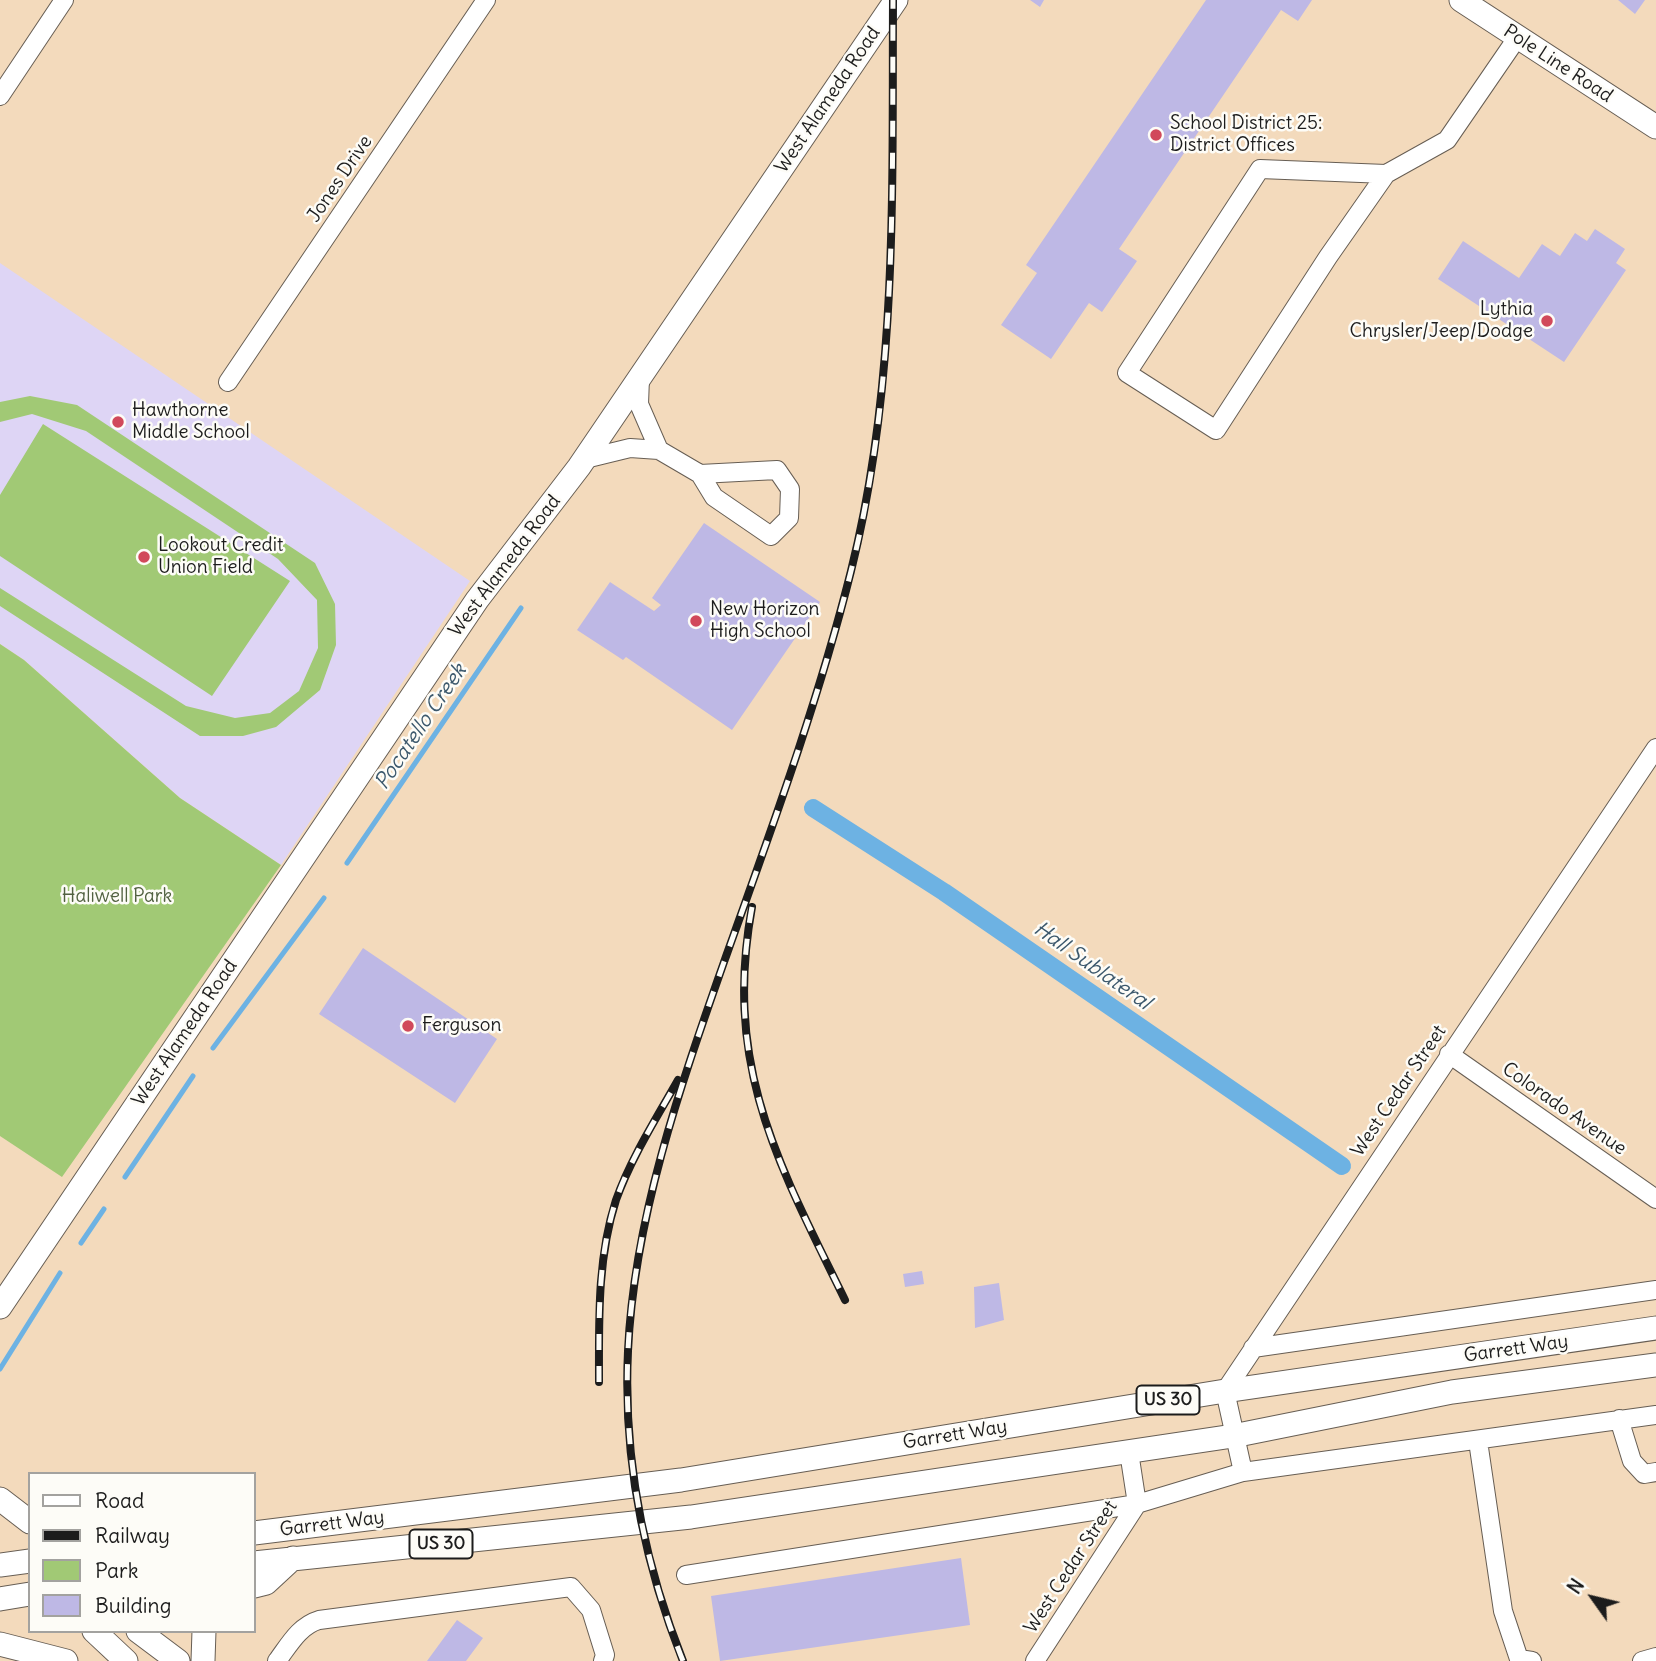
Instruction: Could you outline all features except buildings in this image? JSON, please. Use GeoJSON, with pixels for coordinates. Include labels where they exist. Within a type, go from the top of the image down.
{"type":"FeatureCollection","features":[{"type":"Feature","properties":{"kind":"main road","name":"West Alameda Road"},"geometry":{"type":"LineString","coordinates":[[0,1307],[477,600],[584,459],[896,0]]}},
{"type":"Feature","properties":{"kind":"main road","name":"Pole Line Road"},"geometry":{"type":"LineString","coordinates":[[1461,0],[1656,127]]}},
{"type":"Feature","properties":{"kind":"main road","name":"Garrett Way"},"geometry":{"type":"LineString","coordinates":[[256,1533],[681,1480],[1225,1391],[1656,1328]]}},
{"type":"Feature","properties":{"kind":"main road","name":"Garrett Way"},"geometry":{"type":"LineString","coordinates":[[256,1563],[691,1517],[1233,1436],[1452,1392],[1656,1365]]}},
{"type":"Feature","properties":{"kind":"main road"},"geometry":{"type":"LineString","coordinates":[[0,1499],[28,1520]]}},
{"type":"Feature","properties":{"kind":"main road"},"geometry":{"type":"LineString","coordinates":[[256,1586],[267,1583],[293,1558]]}},
{"type":"Feature","properties":{"kind":"main road"},"geometry":{"type":"LineString","coordinates":[[0,1565],[28,1561]]}},
{"type":"Feature","properties":{"kind":"main road"},"geometry":{"type":"LineString","coordinates":[[0,1599],[28,1594]]}},
{"type":"Feature","properties":{"kind":"main road"},"geometry":{"type":"LineString","coordinates":[[96,1633],[125,1661]]}},
{"type":"Feature","properties":{"kind":"main road"},"geometry":{"type":"LineString","coordinates":[[141,1633],[178,1661]]}},
{"type":"Feature","properties":{"kind":"main road"},"geometry":{"type":"LineString","coordinates":[[204,1633],[204,1661]]}},
{"type":"Feature","properties":{"kind":"main road"},"geometry":{"type":"LineString","coordinates":[[0,1644],[66,1661]]}},
{"type":"Feature","properties":{"kind":"street"},"geometry":{"type":"LineString","coordinates":[[0,96],[64,0]]}},
{"type":"Feature","properties":{"kind":"street","name":"Jones Drive"},"geometry":{"type":"LineString","coordinates":[[228,382],[486,0]]}},
{"type":"Feature","properties":{"kind":"street"},"geometry":{"type":"LineString","coordinates":[[1386,174],[1260,169],[1127,373],[1216,430],[1328,257],[1386,174],[1447,141],[1517,38]]}},
{"type":"Feature","properties":{"kind":"street"},"geometry":{"type":"LineString","coordinates":[[640,378],[639,404],[659,450]]}},
{"type":"Feature","properties":{"kind":"street"},"geometry":{"type":"LineString","coordinates":[[584,459],[630,448],[659,450],[700,474],[713,498],[771,536],[789,518],[790,489],[777,470],[700,474]]}},
{"type":"Feature","properties":{"kind":"street","name":"West Cedar Street"},"geometry":{"type":"LineString","coordinates":[[1225,1391],[1656,748]]}},
{"type":"Feature","properties":{"kind":"street","name":"Colorado Avenue"},"geometry":{"type":"LineString","coordinates":[[1449,1054],[1656,1199]]}},
{"type":"Feature","properties":{"kind":"street"},"geometry":{"type":"LineString","coordinates":[[1253,1348],[1656,1290]]}},
{"type":"Feature","properties":{"kind":"street"},"geometry":{"type":"LineString","coordinates":[[1225,1391],[1243,1472]]}},
{"type":"Feature","properties":{"kind":"street"},"geometry":{"type":"LineString","coordinates":[[686,1575],[1137,1504],[1243,1472],[1656,1415]]}},
{"type":"Feature","properties":{"kind":"street"},"geometry":{"type":"LineString","coordinates":[[1619,1419],[1632,1461],[1644,1474],[1656,1472]]}},
{"type":"Feature","properties":{"kind":"street"},"geometry":{"type":"LineString","coordinates":[[1478,1441],[1503,1611],[1520,1659],[1532,1661]]}},
{"type":"Feature","properties":{"kind":"street","name":"West Cedar Street"},"geometry":{"type":"LineString","coordinates":[[1035,1661],[1137,1504],[1129,1452]]}},
{"type":"Feature","properties":{"kind":"street"},"geometry":{"type":"LineString","coordinates":[[277,1661],[309,1623],[319,1620],[571,1587],[591,1610],[605,1655],[603,1661]]}},
{"type":"Feature","properties":{"kind":"street"},"geometry":{"type":"LineString","coordinates":[[1642,1661],[1656,1657]]}},
{"type":"Feature","properties":{"kind":"shaded area","name":"Hawthorne Middle School"},"geometry":{"type":"Polygon","coordinates":[[[0,263],[470,581],[281,865],[180,798],[24,660],[0,644],[0,263]]]}},
{"type":"Feature","properties":{"kind":"green space"},"geometry":{"type":"Polygon","coordinates":[[[30,396],[77,405],[315,563],[335,604],[336,645],[320,690],[276,727],[243,736],[200,736],[0,606],[0,588],[186,706],[235,718],[270,713],[299,691],[318,648],[317,600],[278,559],[86,431],[32,414],[0,422],[0,402],[30,396]]]}},
{"type":"Feature","properties":{"kind":"green space"},"geometry":{"type":"Polygon","coordinates":[[[43,424],[290,581],[212,696],[0,556],[0,495],[43,424]]]}},
{"type":"Feature","properties":{"kind":"green space","name":"Haliwell Park"},"geometry":{"type":"Polygon","coordinates":[[[0,644],[24,660],[180,798],[281,865],[62,1177],[0,1136],[0,644]]]}},
{"type":"Feature","properties":{"kind":"waterway","name":"Pocatello Creek"},"geometry":{"type":"LineString","coordinates":[[347,863],[521,608]]}},
{"type":"Feature","properties":{"kind":"waterway","name":"Hall Sublateral"},"geometry":{"type":"LineString","coordinates":[[813,808],[944,892],[1342,1166]]}},
{"type":"Feature","properties":{"kind":"waterway","name":"Pocatello Creek"},"geometry":{"type":"LineString","coordinates":[[213,1048],[324,898]]}},
{"type":"Feature","properties":{"kind":"waterway","name":"Pocatello Creek"},"geometry":{"type":"LineString","coordinates":[[125,1177],[193,1076]]}},
{"type":"Feature","properties":{"kind":"waterway","name":"Pocatello Creek"},"geometry":{"type":"LineString","coordinates":[[81,1243],[104,1209]]}},
{"type":"Feature","properties":{"kind":"waterway","name":"Pocatello Creek"},"geometry":{"type":"LineString","coordinates":[[0,1369],[60,1273]]}},
{"type":"Feature","properties":{"kind":"railway"},"geometry":{"type":"LineString","coordinates":[[683,1661],[669,1624],[647,1548],[633,1470],[627,1391],[632,1301],[649,1202],[676,1105],[808,719],[851,571],[866,500],[885,358],[889,287],[893,0]]}},
{"type":"Feature","properties":{"kind":"railway"},"geometry":{"type":"LineString","coordinates":[[752,907],[745,964],[745,1016],[751,1065],[762,1112],[798,1203],[845,1300]]}},
{"type":"Feature","properties":{"kind":"railway"},"geometry":{"type":"LineString","coordinates":[[599,1382],[600,1291],[610,1222],[629,1169],[678,1080]]}},
{"type":"Feature","properties":{"kind":"place","name":"School District 25: District Offices"},"geometry":{"type":"Point","coordinates":[1156,135]}},
{"type":"Feature","properties":{"kind":"place","name":"Lythia Chrysler/Jeep/Dodge"},"geometry":{"type":"Point","coordinates":[1547,321]}},
{"type":"Feature","properties":{"kind":"place","name":"Hawthorne Middle School"},"geometry":{"type":"Point","coordinates":[118,422]}},
{"type":"Feature","properties":{"kind":"place","name":"Lookout Credit Union Field"},"geometry":{"type":"Point","coordinates":[144,557]}},
{"type":"Feature","properties":{"kind":"place","name":"New Horizon High School"},"geometry":{"type":"Point","coordinates":[696,621]}},
{"type":"Feature","properties":{"kind":"place","name":"Ferguson"},"geometry":{"type":"Point","coordinates":[408,1026]}}]}
